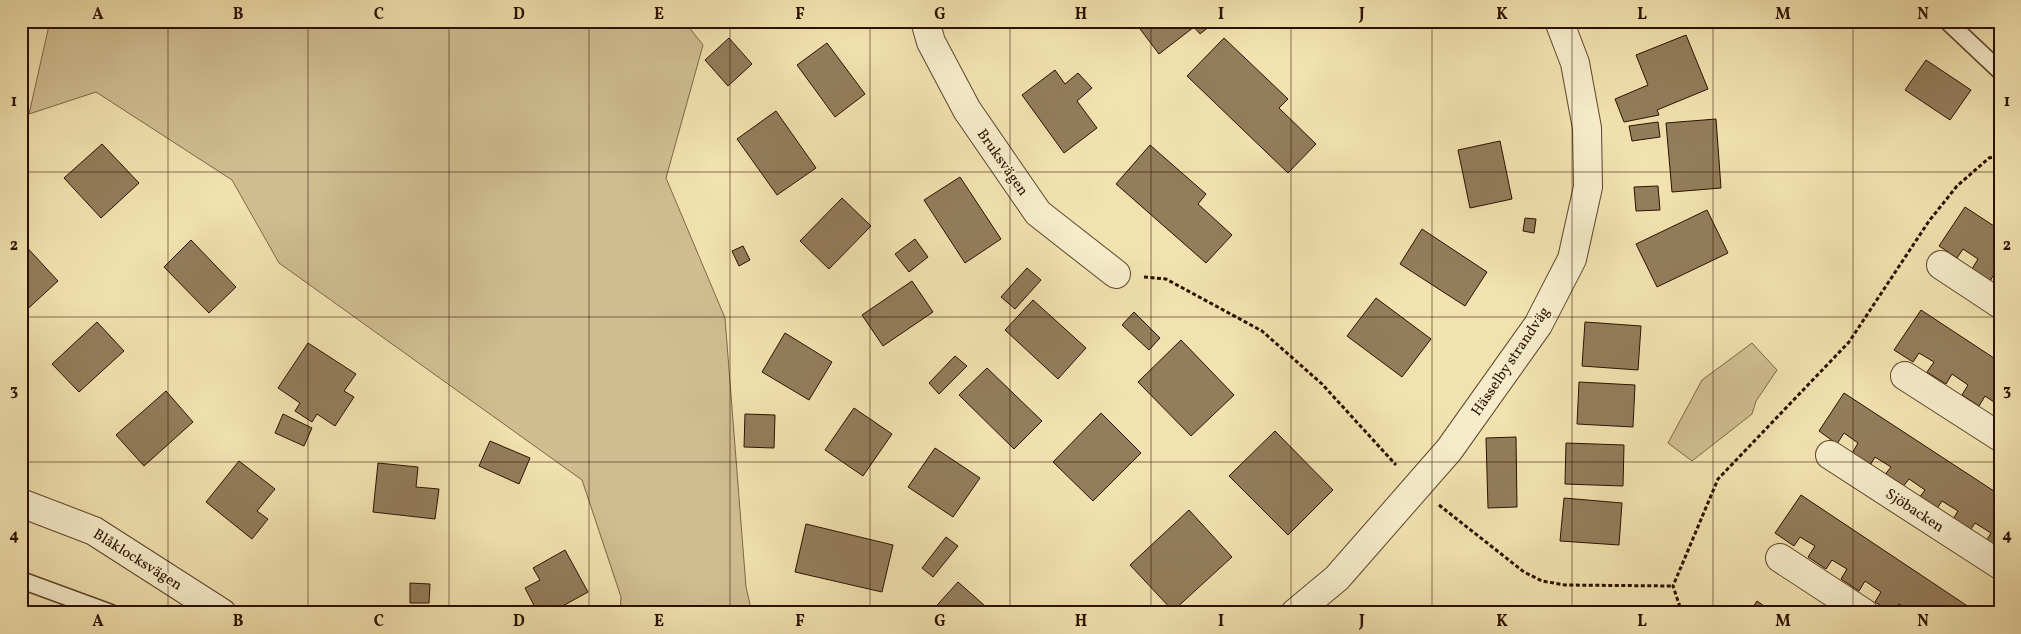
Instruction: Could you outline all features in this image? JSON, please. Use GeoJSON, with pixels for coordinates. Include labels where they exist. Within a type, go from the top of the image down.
{"type":"FeatureCollection","features":[{"type":"Feature","properties":{"kind":"street","name":"Bruksvägen"},"geometry":{"type":"LineString","coordinates":[[925,21],[931,42],[967,110],[1038,212],[1116,274]]}},
{"type":"Feature","properties":{"kind":"street","name":"Hässelby strandväg"},"geometry":{"type":"LineString","coordinates":[[1295,613],[1337,578],[1449,450],[1538,325],[1572,259],[1588,188],[1587,128],[1575,63],[1559,21]]}},
{"type":"Feature","properties":{"kind":"street"},"geometry":{"type":"LineString","coordinates":[[1941,265],[2000,304]]}},
{"type":"Feature","properties":{"kind":"street"},"geometry":{"type":"LineString","coordinates":[[1905,376],[2000,437]]}},
{"type":"Feature","properties":{"kind":"street","name":"Sjöbacken"},"geometry":{"type":"LineString","coordinates":[[1830,455],[2000,565]]}},
{"type":"Feature","properties":{"kind":"street","name":"Blåklocksvägen"},"geometry":{"type":"LineString","coordinates":[[21,503],[94,531],[222,613]]}},
{"type":"Feature","properties":{"kind":"street"},"geometry":{"type":"LineString","coordinates":[[1780,558],[1864,613]]}},
{"type":"Feature","properties":{"kind":"lane"},"geometry":{"type":"LineString","coordinates":[[1947,21],[2000,71]]}},
{"type":"Feature","properties":{"kind":"lane"},"geometry":{"type":"LineString","coordinates":[[21,580],[111,613]]}},
{"type":"Feature","properties":{"kind":"path"},"geometry":{"type":"LineString","coordinates":[[1682,613],[1673,586],[1718,479],[1849,342],[1930,221],[1957,186],[1989,158],[2000,155]]}},
{"type":"Feature","properties":{"kind":"path"},"geometry":{"type":"LineString","coordinates":[[1116,274],[1166,279],[1262,331],[1322,384],[1416,487],[1524,572],[1542,581],[1565,585],[1673,586]]}},
{"type":"Feature","properties":{"kind":"shaded area"},"geometry":{"type":"Polygon","coordinates":[[[50,21],[684,21],[703,45],[666,178],[725,318],[746,587],[752,613],[620,613],[621,597],[582,480],[279,263],[232,180],[96,92],[29,114],[50,21]]]}},
{"type":"Feature","properties":{"kind":"shaded area"},"geometry":{"type":"Polygon","coordinates":[[[1752,343],[1777,370],[1756,401],[1752,414],[1692,461],[1668,443],[1702,380],[1752,343]]]}},
{"type":"Feature","properties":{"kind":"building"},"geometry":{"type":"Polygon","coordinates":[[[842,21],[858,21],[849,29],[842,21]]]}},
{"type":"Feature","properties":{"kind":"building"},"geometry":{"type":"Polygon","coordinates":[[[1134,21],[1216,21],[1200,34],[1194,27],[1159,54],[1134,21]]]}},
{"type":"Feature","properties":{"kind":"building"},"geometry":{"type":"Polygon","coordinates":[[[1686,35],[1708,89],[1657,110],[1659,115],[1624,122],[1615,99],[1648,85],[1636,55],[1686,35]]]}},
{"type":"Feature","properties":{"kind":"building"},"geometry":{"type":"Polygon","coordinates":[[[729,38],[752,64],[728,86],[705,60],[729,38]]]}},
{"type":"Feature","properties":{"kind":"building"},"geometry":{"type":"Polygon","coordinates":[[[1224,38],[1288,99],[1279,108],[1316,144],[1288,173],[1187,76],[1224,38]]]}},
{"type":"Feature","properties":{"kind":"building"},"geometry":{"type":"Polygon","coordinates":[[[827,43],[865,94],[835,117],[797,65],[827,43]]]}},
{"type":"Feature","properties":{"kind":"building"},"geometry":{"type":"Polygon","coordinates":[[[1926,60],[1971,90],[1950,120],[1905,90],[1926,60]]]}},
{"type":"Feature","properties":{"kind":"building"},"geometry":{"type":"Polygon","coordinates":[[[1055,70],[1065,84],[1078,73],[1092,88],[1077,101],[1097,128],[1064,153],[1022,95],[1055,70]]]}},
{"type":"Feature","properties":{"kind":"building"},"geometry":{"type":"Polygon","coordinates":[[[776,111],[816,168],[777,195],[737,139],[776,111]]]}},
{"type":"Feature","properties":{"kind":"building"},"geometry":{"type":"Polygon","coordinates":[[[1716,119],[1721,188],[1672,192],[1666,123],[1716,119]]]}},
{"type":"Feature","properties":{"kind":"building"},"geometry":{"type":"Polygon","coordinates":[[[1658,122],[1660,137],[1632,141],[1629,126],[1658,122]]]}},
{"type":"Feature","properties":{"kind":"building"},"geometry":{"type":"Polygon","coordinates":[[[1500,141],[1512,199],[1470,208],[1458,150],[1500,141]]]}},
{"type":"Feature","properties":{"kind":"building"},"geometry":{"type":"Polygon","coordinates":[[[102,144],[139,183],[101,218],[64,178],[102,144]]]}},
{"type":"Feature","properties":{"kind":"building"},"geometry":{"type":"Polygon","coordinates":[[[1150,145],[1206,194],[1198,204],[1232,235],[1206,263],[1116,184],[1150,145]]]}},
{"type":"Feature","properties":{"kind":"building"},"geometry":{"type":"Polygon","coordinates":[[[960,177],[1001,239],[965,263],[924,200],[960,177]]]}},
{"type":"Feature","properties":{"kind":"building"},"geometry":{"type":"Polygon","coordinates":[[[1658,186],[1660,210],[1636,211],[1634,187],[1658,186]]]}},
{"type":"Feature","properties":{"kind":"building"},"geometry":{"type":"Polygon","coordinates":[[[842,198],[871,226],[829,269],[800,241],[842,198]]]}},
{"type":"Feature","properties":{"kind":"building"},"geometry":{"type":"Polygon","coordinates":[[[1965,207],[2000,230],[2000,273],[1996,271],[1990,281],[1972,269],[1978,259],[1963,249],[1957,258],[1939,246],[1965,207]]]}},
{"type":"Feature","properties":{"kind":"building"},"geometry":{"type":"Polygon","coordinates":[[[1707,210],[1728,253],[1657,287],[1636,244],[1707,210]]]}},
{"type":"Feature","properties":{"kind":"building"},"geometry":{"type":"Polygon","coordinates":[[[1525,218],[1536,219],[1534,233],[1523,231],[1525,218]]]}},
{"type":"Feature","properties":{"kind":"building"},"geometry":{"type":"Polygon","coordinates":[[[1422,229],[1487,272],[1465,306],[1400,264],[1422,229]]]}},
{"type":"Feature","properties":{"kind":"building"},"geometry":{"type":"Polygon","coordinates":[[[915,239],[928,257],[909,272],[895,254],[915,239]]]}},
{"type":"Feature","properties":{"kind":"building"},"geometry":{"type":"Polygon","coordinates":[[[191,240],[236,287],[209,313],[164,267],[191,240]]]}},
{"type":"Feature","properties":{"kind":"building"},"geometry":{"type":"Polygon","coordinates":[[[21,241],[58,281],[21,315],[21,241]]]}},
{"type":"Feature","properties":{"kind":"building"},"geometry":{"type":"Polygon","coordinates":[[[743,246],[750,260],[739,266],[732,251],[743,246]]]}},
{"type":"Feature","properties":{"kind":"building"},"geometry":{"type":"Polygon","coordinates":[[[1027,268],[1041,280],[1015,309],[1001,297],[1027,268]]]}},
{"type":"Feature","properties":{"kind":"building"},"geometry":{"type":"Polygon","coordinates":[[[912,281],[933,312],[883,346],[862,315],[912,281]]]}},
{"type":"Feature","properties":{"kind":"building"},"geometry":{"type":"Polygon","coordinates":[[[1376,298],[1431,339],[1402,377],[1347,336],[1376,298]]]}},
{"type":"Feature","properties":{"kind":"building"},"geometry":{"type":"Polygon","coordinates":[[[1033,300],[1086,348],[1058,379],[1005,330],[1033,300]]]}},
{"type":"Feature","properties":{"kind":"building"},"geometry":{"type":"Polygon","coordinates":[[[1921,310],[2000,362],[2000,406],[1985,396],[1979,406],[1962,395],[1968,385],[1952,374],[1946,384],[1927,372],[1934,362],[1919,353],[1913,362],[1894,350],[1921,310]]]}},
{"type":"Feature","properties":{"kind":"building"},"geometry":{"type":"Polygon","coordinates":[[[1134,312],[1160,338],[1149,350],[1122,325],[1134,312]]]}},
{"type":"Feature","properties":{"kind":"building"},"geometry":{"type":"Polygon","coordinates":[[[97,322],[124,351],[79,392],[52,364],[97,322]]]}},
{"type":"Feature","properties":{"kind":"building"},"geometry":{"type":"Polygon","coordinates":[[[1585,322],[1641,326],[1638,370],[1582,366],[1585,322]]]}},
{"type":"Feature","properties":{"kind":"building"},"geometry":{"type":"Polygon","coordinates":[[[785,333],[832,362],[809,400],[762,372],[785,333]]]}},
{"type":"Feature","properties":{"kind":"building"},"geometry":{"type":"Polygon","coordinates":[[[1181,340],[1234,395],[1191,436],[1138,382],[1181,340]]]}},
{"type":"Feature","properties":{"kind":"building"},"geometry":{"type":"Polygon","coordinates":[[[308,343],[356,374],[344,391],[354,397],[335,426],[317,414],[312,422],[295,411],[300,403],[278,388],[308,343]]]}},
{"type":"Feature","properties":{"kind":"building"},"geometry":{"type":"Polygon","coordinates":[[[955,356],[967,366],[939,394],[929,383],[955,356]]]}},
{"type":"Feature","properties":{"kind":"building"},"geometry":{"type":"Polygon","coordinates":[[[987,368],[1042,421],[1014,449],[959,395],[987,368]]]}},
{"type":"Feature","properties":{"kind":"building"},"geometry":{"type":"Polygon","coordinates":[[[1579,382],[1635,385],[1633,427],[1577,424],[1579,382]]]}},
{"type":"Feature","properties":{"kind":"building"},"geometry":{"type":"Polygon","coordinates":[[[166,391],[193,422],[144,466],[116,435],[166,391]]]}},
{"type":"Feature","properties":{"kind":"building"},"geometry":{"type":"Polygon","coordinates":[[[1844,393],[2000,495],[2000,553],[1985,543],[1991,533],[1975,523],[1969,532],[1952,521],[1958,511],[1942,501],[1936,510],[1918,499],[1925,490],[1909,479],[1902,488],[1884,476],[1891,467],[1875,457],[1869,467],[1851,455],[1858,443],[1844,433],[1837,444],[1819,431],[1844,393]]]}},
{"type":"Feature","properties":{"kind":"building"},"geometry":{"type":"Polygon","coordinates":[[[854,408],[892,434],[863,476],[825,450],[854,408]]]}},
{"type":"Feature","properties":{"kind":"building"},"geometry":{"type":"Polygon","coordinates":[[[1101,413],[1141,453],[1093,501],[1053,462],[1101,413]]]}},
{"type":"Feature","properties":{"kind":"building"},"geometry":{"type":"Polygon","coordinates":[[[283,414],[312,428],[304,446],[275,433],[283,414]]]}},
{"type":"Feature","properties":{"kind":"building"},"geometry":{"type":"Polygon","coordinates":[[[745,414],[775,415],[774,448],[744,447],[745,414]]]}},
{"type":"Feature","properties":{"kind":"building"},"geometry":{"type":"Polygon","coordinates":[[[1275,431],[1333,490],[1288,535],[1229,476],[1275,431]]]}},
{"type":"Feature","properties":{"kind":"building"},"geometry":{"type":"Polygon","coordinates":[[[1516,437],[1517,507],[1488,508],[1486,438],[1516,437]]]}},
{"type":"Feature","properties":{"kind":"building"},"geometry":{"type":"Polygon","coordinates":[[[490,441],[530,458],[519,484],[479,466],[490,441]]]}},
{"type":"Feature","properties":{"kind":"building"},"geometry":{"type":"Polygon","coordinates":[[[1566,443],[1624,445],[1623,486],[1565,484],[1566,443]]]}},
{"type":"Feature","properties":{"kind":"building"},"geometry":{"type":"Polygon","coordinates":[[[935,448],[980,478],[953,517],[908,487],[935,448]]]}},
{"type":"Feature","properties":{"kind":"building"},"geometry":{"type":"Polygon","coordinates":[[[239,461],[275,489],[257,511],[268,519],[252,539],[206,502],[239,461]]]}},
{"type":"Feature","properties":{"kind":"building"},"geometry":{"type":"Polygon","coordinates":[[[378,463],[418,467],[416,487],[439,489],[435,519],[373,512],[378,463]]]}},
{"type":"Feature","properties":{"kind":"building"},"geometry":{"type":"Polygon","coordinates":[[[1801,495],[1978,613],[1912,613],[1899,604],[1892,613],[1875,602],[1881,592],[1865,581],[1859,591],[1841,579],[1847,569],[1832,560],[1826,569],[1808,557],[1815,546],[1800,537],[1794,546],[1775,533],[1801,495]]]}},
{"type":"Feature","properties":{"kind":"building"},"geometry":{"type":"Polygon","coordinates":[[[1564,498],[1622,503],[1619,545],[1560,541],[1564,498]]]}},
{"type":"Feature","properties":{"kind":"building"},"geometry":{"type":"Polygon","coordinates":[[[1189,510],[1232,557],[1173,611],[1130,565],[1189,510]]]}},
{"type":"Feature","properties":{"kind":"building"},"geometry":{"type":"Polygon","coordinates":[[[806,524],[893,545],[882,592],[795,572],[806,524]]]}},
{"type":"Feature","properties":{"kind":"building"},"geometry":{"type":"Polygon","coordinates":[[[946,537],[958,546],[933,577],[922,568],[946,537]]]}},
{"type":"Feature","properties":{"kind":"building"},"geometry":{"type":"Polygon","coordinates":[[[565,550],[588,592],[550,613],[538,613],[525,588],[540,580],[533,568],[565,550]]]}},
{"type":"Feature","properties":{"kind":"building"},"geometry":{"type":"Polygon","coordinates":[[[958,582],[993,613],[930,613],[958,582]]]}},
{"type":"Feature","properties":{"kind":"building"},"geometry":{"type":"Polygon","coordinates":[[[410,583],[430,584],[429,603],[410,603],[410,583]]]}},
{"type":"Feature","properties":{"kind":"building"},"geometry":{"type":"Polygon","coordinates":[[[1757,601],[1774,613],[1749,613],[1757,601]]]}}]}
